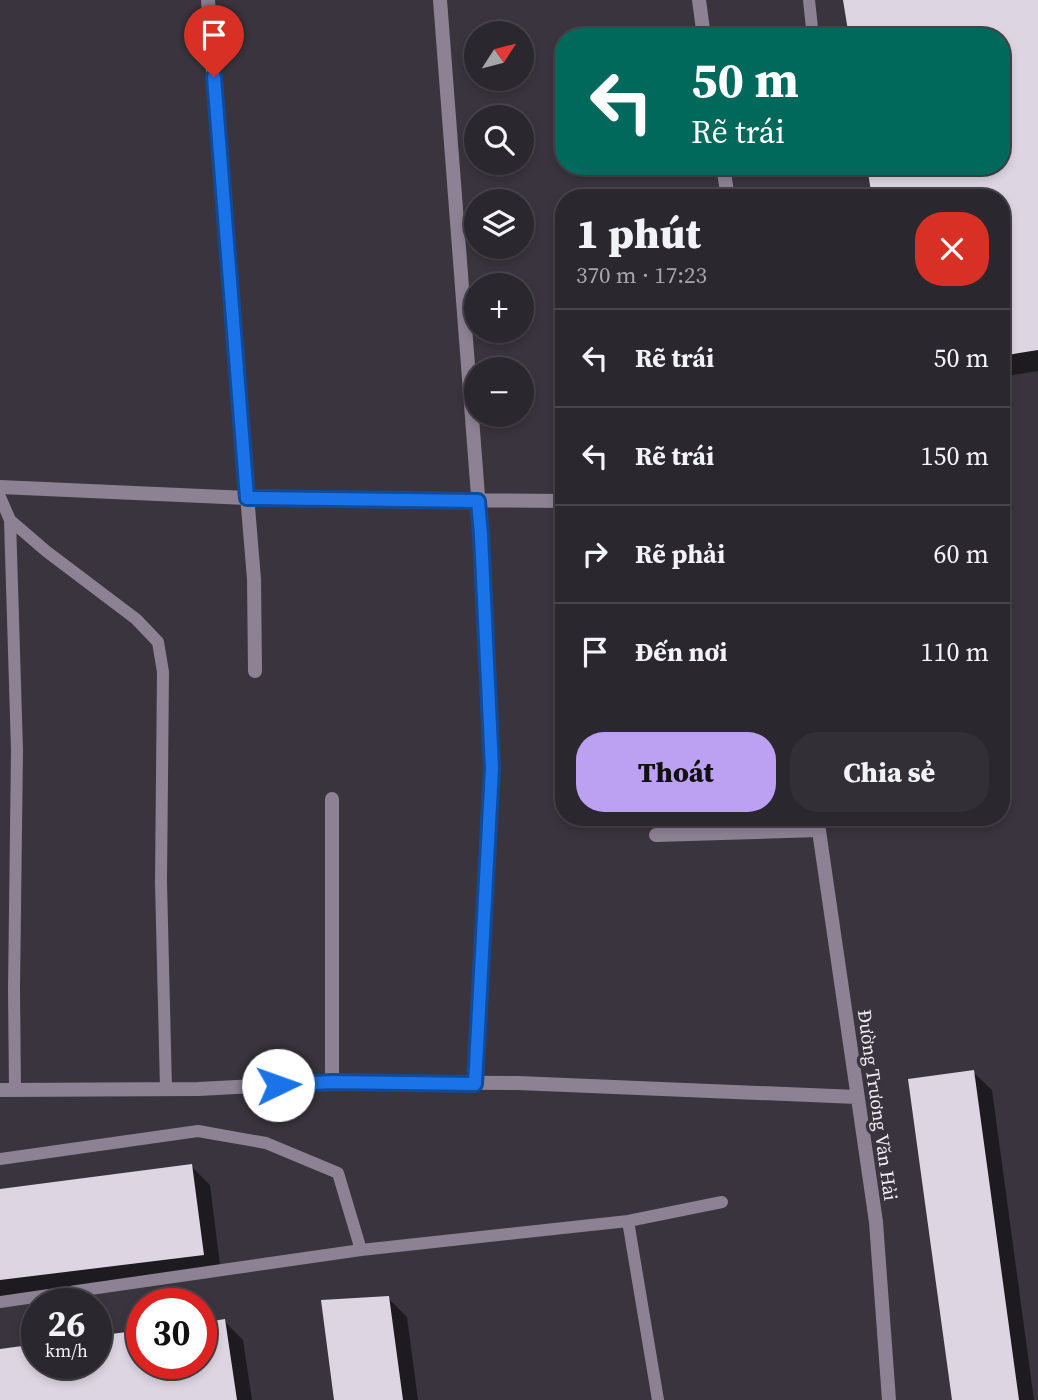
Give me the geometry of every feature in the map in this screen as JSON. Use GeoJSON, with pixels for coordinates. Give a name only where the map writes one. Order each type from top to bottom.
{"type":"FeatureCollection","features":[{"type":"Feature","properties":{"kind":"street"},"geometry":{"type":"LineString","coordinates":[[208,0],[254,579],[255,671]]}},
{"type":"Feature","properties":{"kind":"street"},"geometry":{"type":"LineString","coordinates":[[440,0],[478,501],[492,768],[475,1084]]}},
{"type":"Feature","properties":{"kind":"street"},"geometry":{"type":"LineString","coordinates":[[699,0],[703,28]]}},
{"type":"Feature","properties":{"kind":"street"},"geometry":{"type":"LineString","coordinates":[[0,487],[247,498],[555,501]]}},
{"type":"Feature","properties":{"kind":"street"},"geometry":{"type":"LineString","coordinates":[[332,799],[332,1082]]}},
{"type":"Feature","properties":{"kind":"street"},"geometry":{"type":"LineString","coordinates":[[656,835],[789,826]]}},
{"type":"Feature","properties":{"kind":"street","name":"Đường Trương Văn Hải"},"geometry":{"type":"LineString","coordinates":[[818,826],[876,1222],[889,1400]]}},
{"type":"Feature","properties":{"kind":"street"},"geometry":{"type":"LineString","coordinates":[[0,1090],[166,1089],[332,1082],[518,1083],[857,1097]]}},
{"type":"Feature","properties":{"kind":"lane"},"geometry":{"type":"LineString","coordinates":[[809,0],[812,28]]}},
{"type":"Feature","properties":{"kind":"lane"},"geometry":{"type":"LineString","coordinates":[[0,497],[10,520],[17,750],[15,1089]]}},
{"type":"Feature","properties":{"kind":"lane"},"geometry":{"type":"LineString","coordinates":[[10,520],[46,551],[136,619],[158,642],[163,671],[160,882],[166,1089]]}},
{"type":"Feature","properties":{"kind":"lane"},"geometry":{"type":"LineString","coordinates":[[0,1159],[198,1131],[266,1143],[338,1172],[361,1250]]}},
{"type":"Feature","properties":{"kind":"lane"},"geometry":{"type":"LineString","coordinates":[[0,1302],[361,1250],[628,1221],[722,1202]]}},
{"type":"Feature","properties":{"kind":"lane"},"geometry":{"type":"LineString","coordinates":[[628,1221],[659,1400]]}},
{"type":"Feature","properties":{"kind":"building"},"geometry":{"type":"Polygon","coordinates":[[[843,0],[1038,0],[1038,350],[1010,355],[1010,189],[871,189],[868,175],[1010,175],[1010,28],[848,28],[843,0]]]}},
{"type":"Feature","properties":{"kind":"building"},"geometry":{"type":"Polygon","coordinates":[[[974,1070],[1019,1400],[952,1400],[908,1079],[974,1070]]]}},
{"type":"Feature","properties":{"kind":"building"},"geometry":{"type":"Polygon","coordinates":[[[192,1164],[204,1255],[0,1280],[0,1189],[192,1164]]]}},
{"type":"Feature","properties":{"kind":"building"},"geometry":{"type":"Polygon","coordinates":[[[389,1296],[403,1400],[334,1400],[321,1300],[389,1296]]]}},
{"type":"Feature","properties":{"kind":"building"},"geometry":{"type":"Polygon","coordinates":[[[225,1319],[237,1400],[0,1400],[0,1349],[21,1346],[21,1379],[112,1379],[112,1334],[126,1332],[126,1379],[217,1379],[217,1320],[225,1319]]]}},
{"type":"Feature","properties":{"kind":"route"},"geometry":{"type":"LineString","coordinates":[[214,77],[247,498],[478,501],[481,535],[492,768],[475,1084],[332,1082],[278,1085]]}}]}
